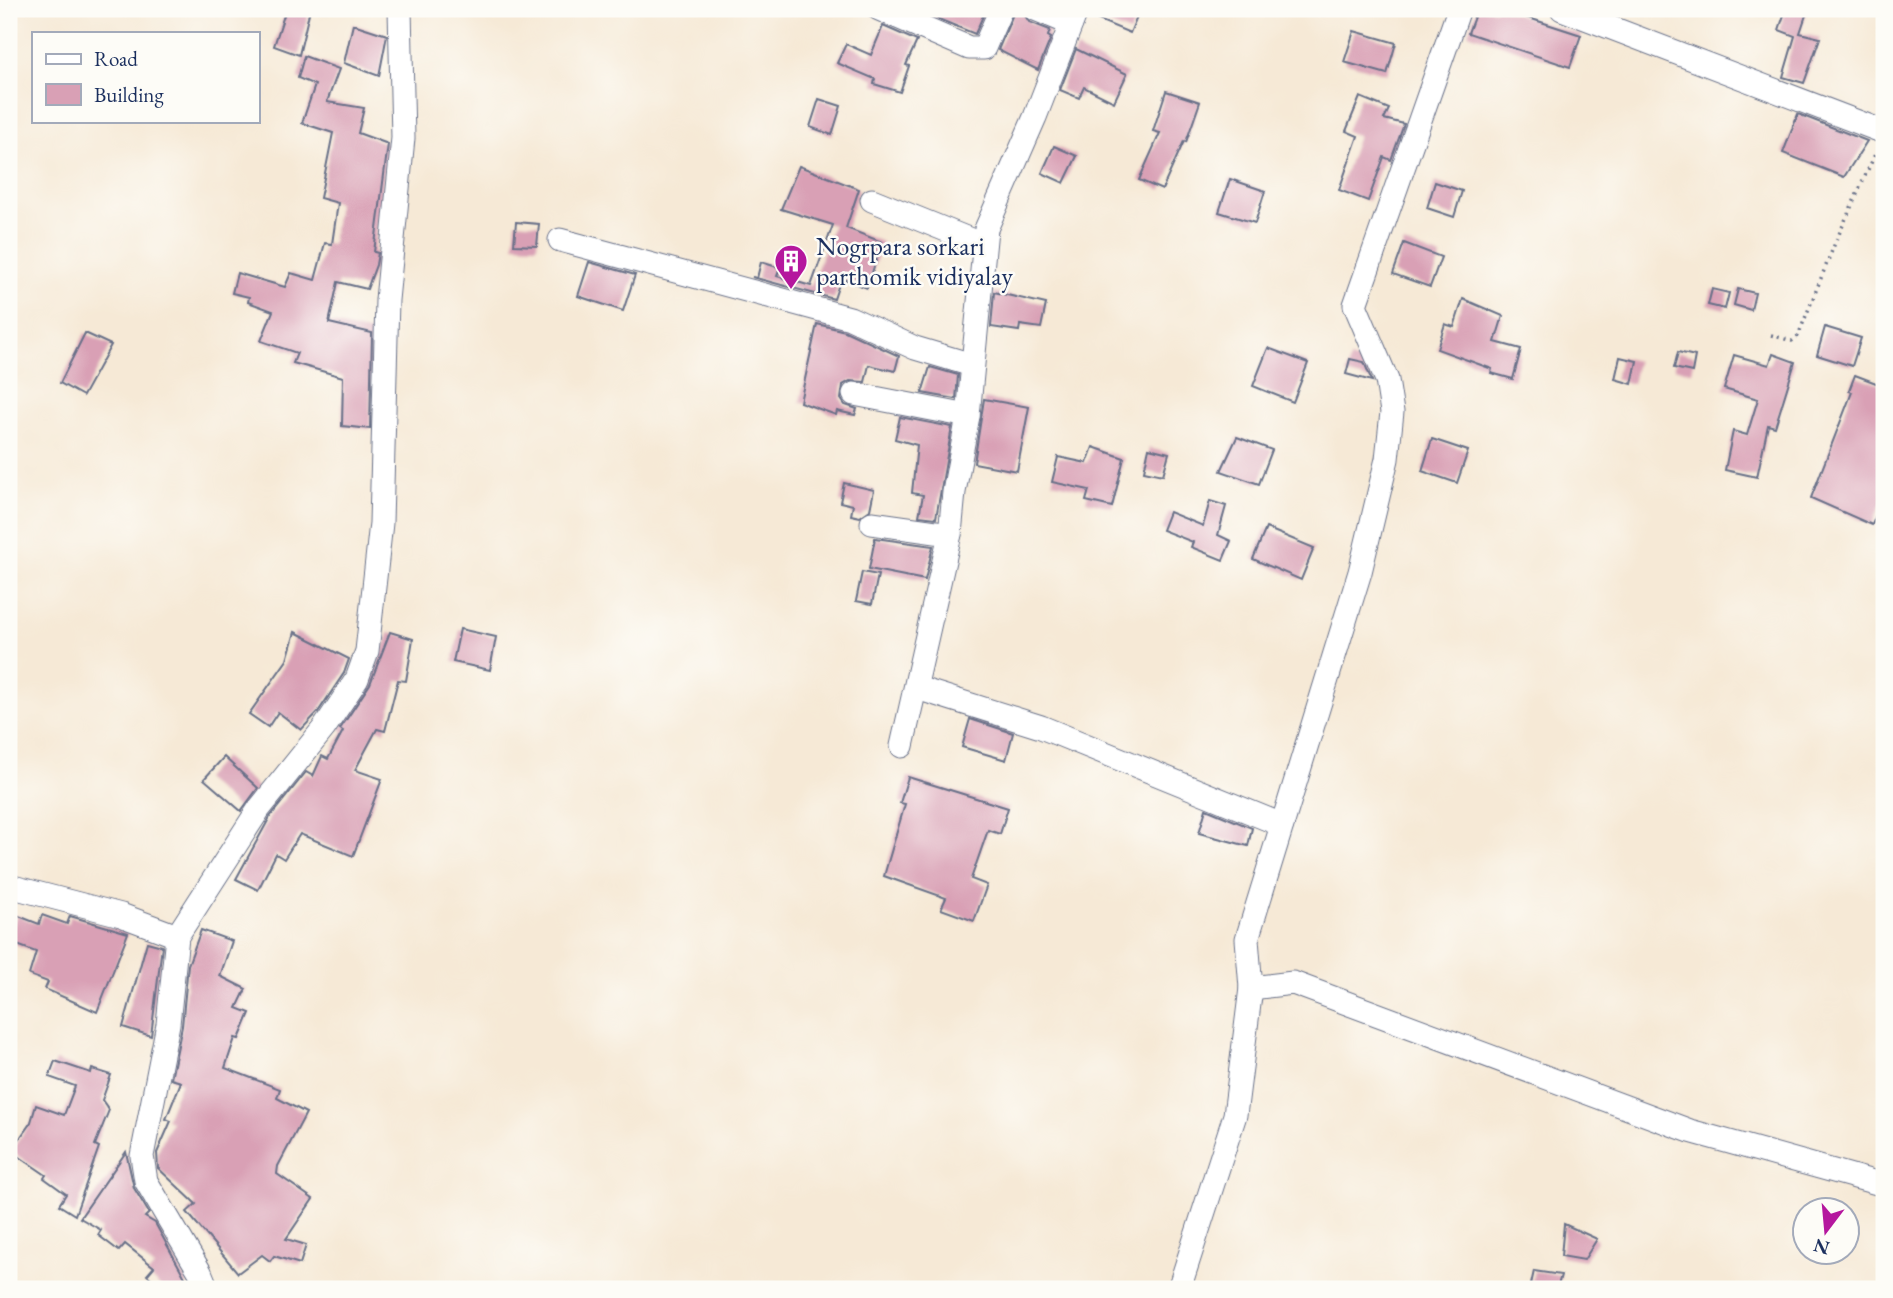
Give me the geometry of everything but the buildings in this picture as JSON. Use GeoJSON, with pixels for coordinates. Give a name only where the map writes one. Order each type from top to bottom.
{"type":"FeatureCollection","features":[{"type":"Feature","properties":{"kind":"street"},"geometry":{"type":"LineString","coordinates":[[207,1289],[200,1272],[146,1181],[142,1156],[168,1024],[177,936],[259,809],[324,728],[357,679],[367,651],[380,534],[387,300],[402,138],[400,9]]}},
{"type":"Feature","properties":{"kind":"street"},"geometry":{"type":"LineString","coordinates":[[879,9],[969,48],[984,48],[1001,9]]}},
{"type":"Feature","properties":{"kind":"street"},"geometry":{"type":"LineString","coordinates":[[902,746],[950,534],[954,492],[968,416],[986,229],[1035,117],[1074,17],[1035,9]]}},
{"type":"Feature","properties":{"kind":"street"},"geometry":{"type":"LineString","coordinates":[[1179,1289],[1235,1115],[1251,988],[1247,939],[1360,572],[1387,459],[1392,412],[1387,380],[1355,305],[1459,9]]}},
{"type":"Feature","properties":{"kind":"street"},"geometry":{"type":"LineString","coordinates":[[1562,9],[1882,139]]}},
{"type":"Feature","properties":{"kind":"street"},"geometry":{"type":"LineString","coordinates":[[872,200],[983,245]]}},
{"type":"Feature","properties":{"kind":"street"},"geometry":{"type":"LineString","coordinates":[[560,240],[849,318],[915,348],[972,365]]}},
{"type":"Feature","properties":{"kind":"street"},"geometry":{"type":"LineString","coordinates":[[854,394],[968,416]]}},
{"type":"Feature","properties":{"kind":"street"},"geometry":{"type":"LineString","coordinates":[[872,523],[950,534]]}},
{"type":"Feature","properties":{"kind":"street"},"geometry":{"type":"LineString","coordinates":[[917,688],[1041,727],[1282,825]]}},
{"type":"Feature","properties":{"kind":"street"},"geometry":{"type":"LineString","coordinates":[[9,886],[121,915],[177,936]]}},
{"type":"Feature","properties":{"kind":"street"},"geometry":{"type":"LineString","coordinates":[[1251,988],[1293,983],[1690,1130],[1884,1185]]}},
{"type":"Feature","properties":{"kind":"path"},"geometry":{"type":"LineString","coordinates":[[1771,335],[1782,341],[1792,341],[1798,336],[1835,243],[1882,139]]}},
{"type":"Feature","properties":{"kind":"place","name":"Nogrpara sorkari parthomik vidiyalay"},"geometry":{"type":"Point","coordinates":[791,291]}}]}
